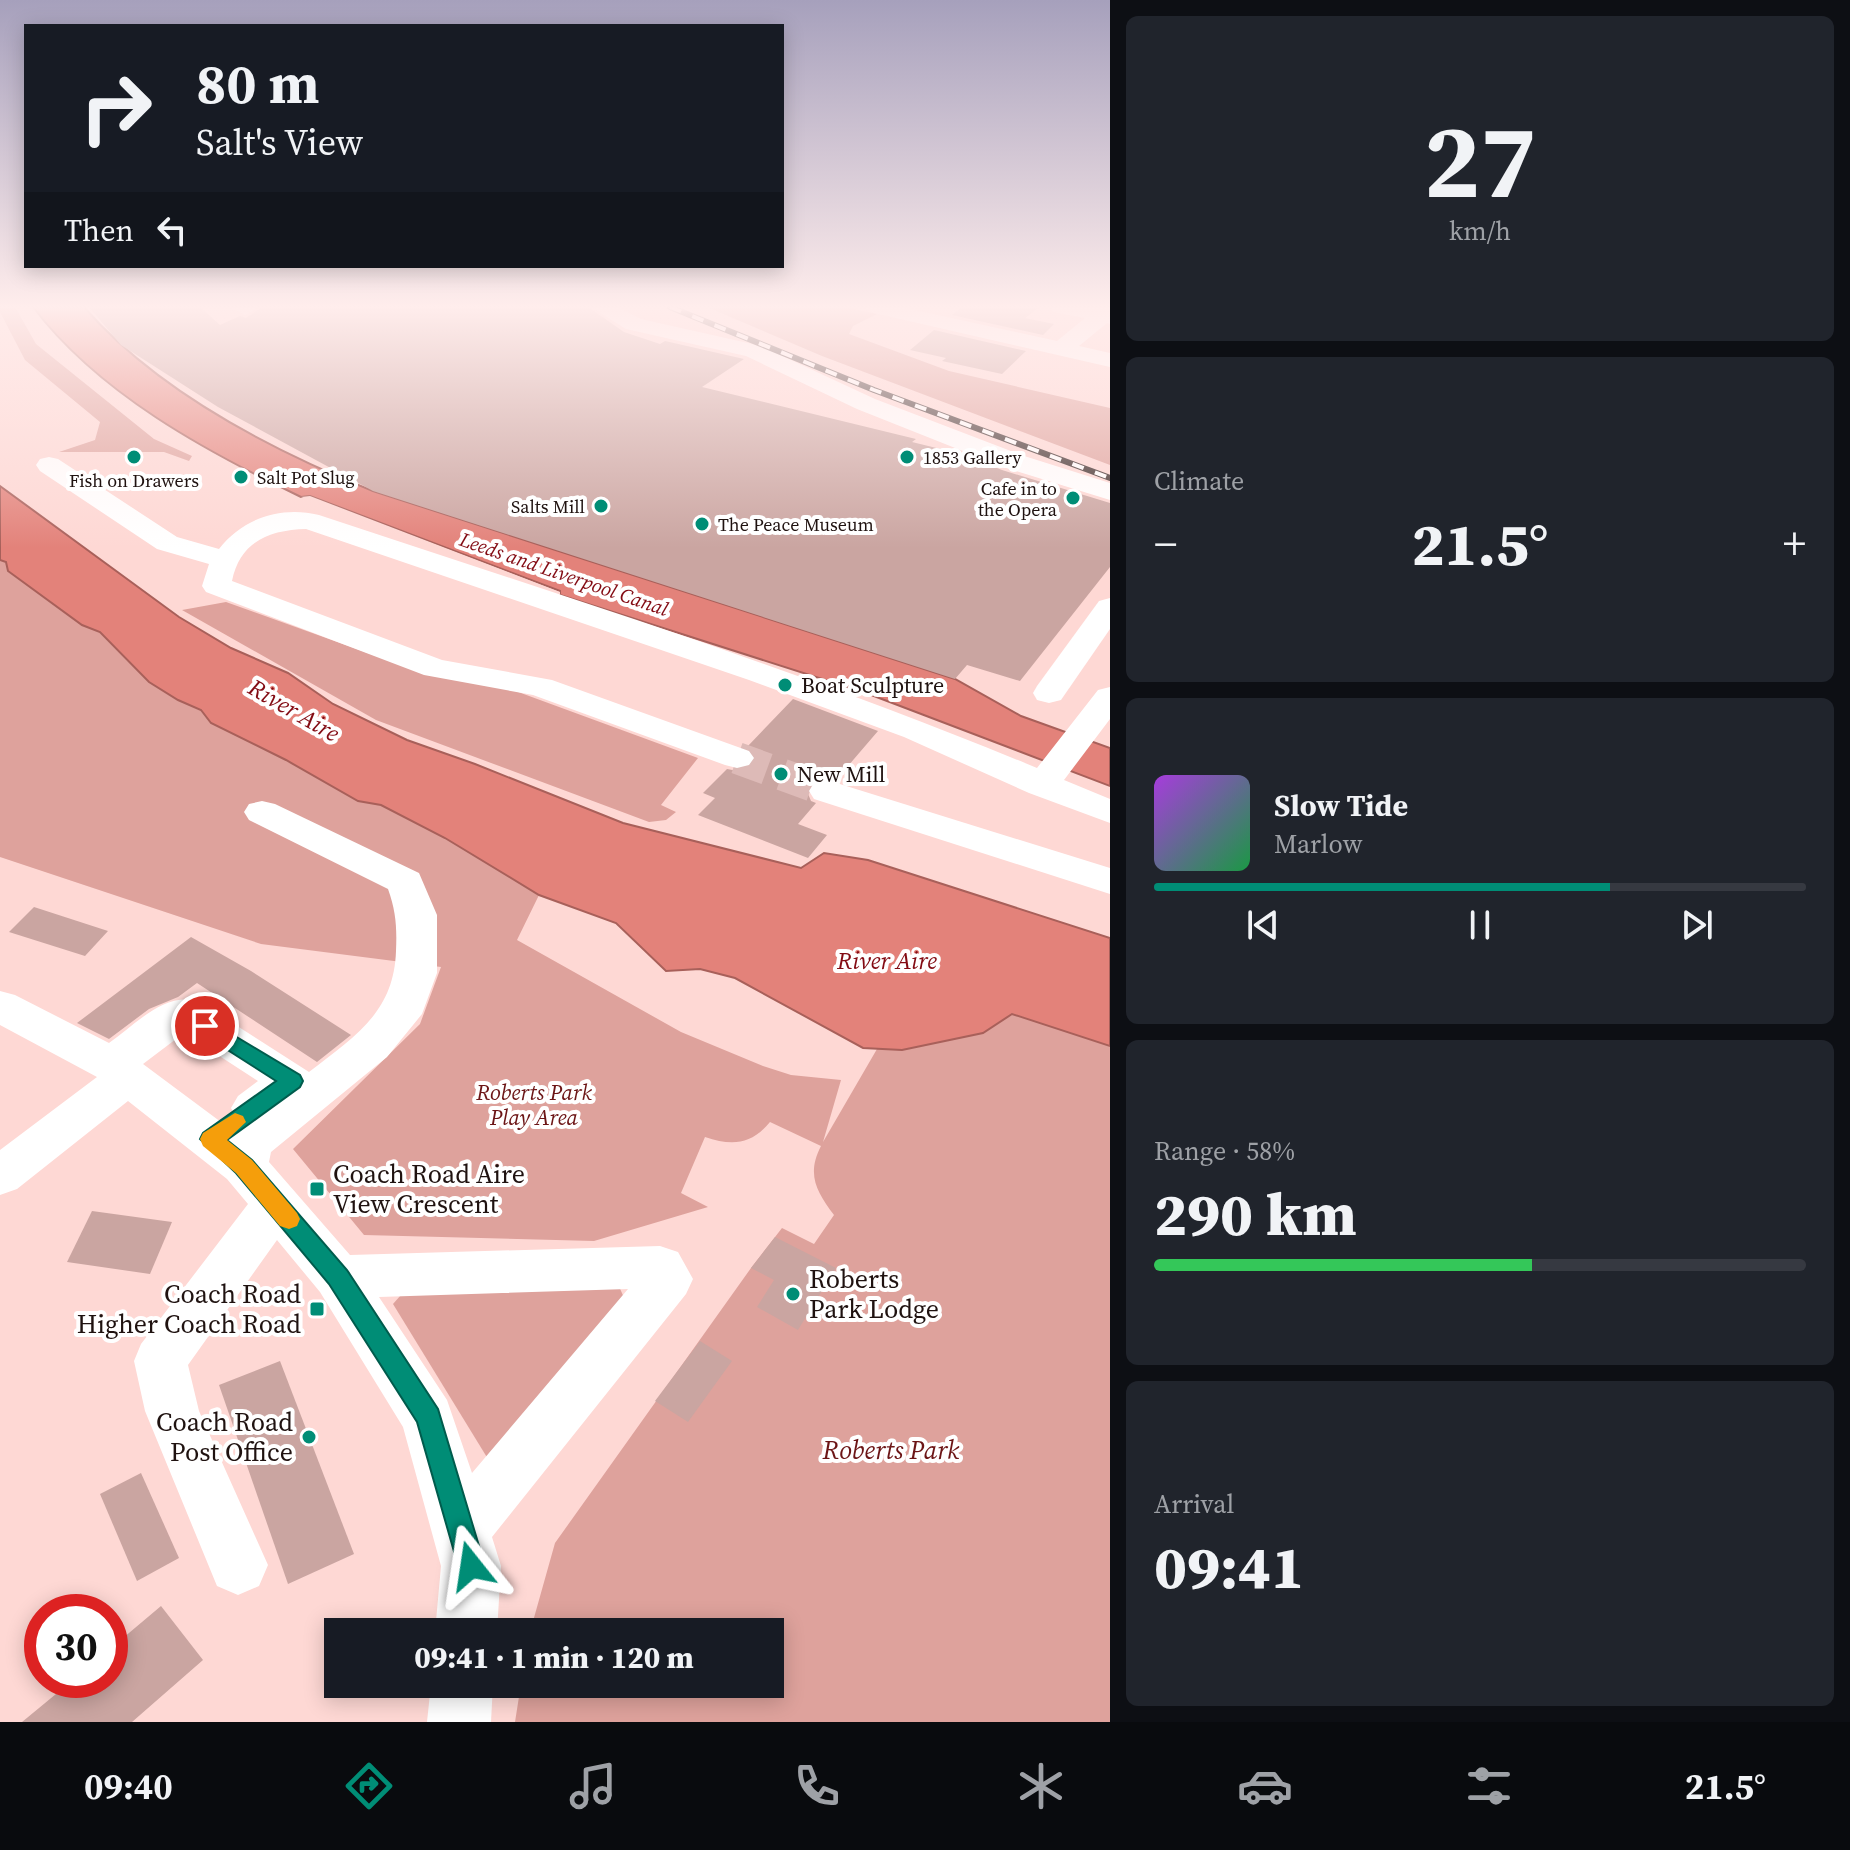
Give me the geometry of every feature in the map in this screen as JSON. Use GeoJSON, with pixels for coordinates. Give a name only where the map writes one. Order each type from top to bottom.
{"type":"FeatureCollection","features":[{"type":"Feature","properties":{"kind":"street"},"geometry":{"type":"LineString","coordinates":[[831,387],[1012,461],[1110,492]]}},
{"type":"Feature","properties":{"kind":"street"},"geometry":{"type":"LineString","coordinates":[[49,465],[167,543],[226,560]]}},
{"type":"Feature","properties":{"kind":"street"},"geometry":{"type":"LineString","coordinates":[[737,758],[540,687],[435,668],[217,586],[218,572],[242,537],[260,526],[283,521],[309,521],[760,673],[916,730],[1110,812]]}},
{"type":"Feature","properties":{"kind":"street"},"geometry":{"type":"LineString","coordinates":[[1049,693],[1106,618]]}},
{"type":"Feature","properties":{"kind":"street"},"geometry":{"type":"LineString","coordinates":[[1045,782],[1103,708]]}},
{"type":"Feature","properties":{"kind":"street"},"geometry":{"type":"LineString","coordinates":[[827,791],[1110,881]]}},
{"type":"Feature","properties":{"kind":"street"},"geometry":{"type":"LineString","coordinates":[[243,1170],[250,1143],[372,1046],[401,1014],[416,973],[417,915],[405,882],[262,812]]}},
{"type":"Feature","properties":{"kind":"street"},"geometry":{"type":"LineString","coordinates":[[0,1006],[120,1070],[243,1170],[338,1277],[428,1418],[471,1566],[467,1618]]}},
{"type":"Feature","properties":{"kind":"street"},"geometry":{"type":"LineString","coordinates":[[0,1176],[183,1012],[292,1081],[243,1170],[160,1361],[172,1411],[238,1565]]}},
{"type":"Feature","properties":{"kind":"street"},"geometry":{"type":"LineString","coordinates":[[338,1277],[660,1267],[668,1279],[462,1529]]}},
{"type":"Feature","properties":{"kind":"street"},"geometry":{"type":"LineString","coordinates":[[459,1722],[461,1698]]}},
{"type":"Feature","properties":{"kind":"green space"},"geometry":{"type":"Polygon","coordinates":[[[58,387],[90,387],[154,439],[192,456],[189,461],[164,452],[59,452],[95,440],[100,422],[58,387]]]}},
{"type":"Feature","properties":{"kind":"green space"},"geometry":{"type":"Polygon","coordinates":[[[905,387],[1020,387],[1110,408],[1110,465],[905,387]]]}},
{"type":"Feature","properties":{"kind":"green space"},"geometry":{"type":"Polygon","coordinates":[[[0,560],[6,562],[8,571],[82,625],[100,632],[149,682],[201,710],[211,723],[286,760],[358,801],[381,805],[445,838],[539,895],[517,940],[681,1032],[791,1075],[841,1080],[823,1142],[877,1049],[902,1050],[983,1033],[1012,1014],[1110,1046],[1110,1722],[515,1722],[519,1698],[784,1698],[784,1618],[534,1618],[555,1543],[751,1268],[782,1228],[814,1244],[834,1215],[823,1199],[814,1175],[821,1146],[770,1122],[756,1135],[740,1142],[705,1137],[681,1193],[708,1207],[594,1241],[364,1235],[293,1149],[420,1024],[441,967],[261,944],[0,857],[0,560]]]}},
{"type":"Feature","properties":{"kind":"green space"},"geometry":{"type":"Polygon","coordinates":[[[226,602],[426,674],[477,677],[698,758],[661,805],[676,812],[666,820],[649,822],[376,720],[182,610],[226,602]]]}},
{"type":"Feature","properties":{"kind":"green space"},"geometry":{"type":"Polygon","coordinates":[[[615,1277],[625,1300],[488,1459],[393,1304],[408,1287],[615,1277]]]}},
{"type":"Feature","properties":{"kind":"water","name":"Leeds and Liverpool Canal"},"geometry":{"type":"Polygon","coordinates":[[[114,387],[176,387],[256,437],[373,491],[955,679],[1021,716],[1110,748],[1110,786],[866,693],[560,595],[560,591],[310,496],[301,497],[191,439],[114,387]]]}},
{"type":"Feature","properties":{"kind":"water","name":"River Aire"},"geometry":{"type":"Polygon","coordinates":[[[0,486],[179,617],[231,648],[288,673],[333,704],[407,740],[623,823],[801,868],[824,853],[868,860],[1110,938],[1110,1046],[1012,1014],[983,1033],[902,1050],[863,1048],[735,978],[700,969],[666,971],[616,923],[539,895],[445,838],[381,805],[358,801],[286,760],[211,723],[201,710],[149,682],[100,632],[82,625],[8,571],[6,562],[0,560],[0,486]]]}},
{"type":"Feature","properties":{"kind":"pier"},"geometry":{"type":"Polygon","coordinates":[[[310,496],[560,592],[560,595],[301,497],[310,496]]]}},
{"type":"Feature","properties":{"kind":"building","name":"Salts Mill"},"geometry":{"type":"Polygon","coordinates":[[[187,387],[703,387],[916,439],[912,442],[965,455],[1002,470],[1110,503],[1110,567],[1020,681],[967,665],[955,679],[373,491],[187,387]]]}},
{"type":"Feature","properties":{"kind":"building","name":"New Mill"},"geometry":{"type":"Polygon","coordinates":[[[793,699],[878,731],[836,780],[826,777],[813,780],[806,789],[811,801],[816,803],[798,824],[827,835],[808,858],[698,815],[715,798],[703,793],[727,769],[738,771],[751,767],[757,758],[747,747],[793,699]]]}},
{"type":"Feature","properties":{"kind":"building"},"geometry":{"type":"Polygon","coordinates":[[[34,907],[108,931],[85,956],[9,932],[34,907]]]}},
{"type":"Feature","properties":{"kind":"building"},"geometry":{"type":"Polygon","coordinates":[[[191,937],[351,1035],[317,1062],[197,983],[178,997],[149,1009],[109,1039],[77,1023],[191,937]]]}},
{"type":"Feature","properties":{"kind":"building"},"geometry":{"type":"Polygon","coordinates":[[[92,1211],[172,1222],[150,1274],[67,1262],[92,1211]]]}},
{"type":"Feature","properties":{"kind":"building","name":"Roberts Park Lodge"},"geometry":{"type":"Polygon","coordinates":[[[775,1237],[836,1268],[798,1330],[757,1307],[774,1280],[751,1268],[775,1237]]]}},
{"type":"Feature","properties":{"kind":"building"},"geometry":{"type":"Polygon","coordinates":[[[700,1341],[732,1361],[688,1422],[655,1401],[700,1341]]]}},
{"type":"Feature","properties":{"kind":"building"},"geometry":{"type":"Polygon","coordinates":[[[280,1361],[354,1554],[288,1584],[219,1385],[280,1361]]]}},
{"type":"Feature","properties":{"kind":"building"},"geometry":{"type":"Polygon","coordinates":[[[141,1473],[179,1558],[137,1581],[100,1494],[141,1473]]]}},
{"type":"Feature","properties":{"kind":"building"},"geometry":{"type":"Polygon","coordinates":[[[161,1606],[203,1660],[132,1722],[22,1722],[51,1698],[128,1698],[128,1634],[161,1606]]]}},
{"type":"Feature","properties":{"kind":"tunnel"},"geometry":{"type":"LineString","coordinates":[[737,758],[827,791]]}},
{"type":"Feature","properties":{"kind":"railway"},"geometry":{"type":"LineString","coordinates":[[868,387],[1110,478]]}},
{"type":"Feature","properties":{"kind":"slow traffic"},"geometry":{"type":"LineString","coordinates":[[235,1122],[211,1139],[244,1166],[289,1219]]}},
{"type":"Feature","properties":{"kind":"place","name":"Fish on Drawers"},"geometry":{"type":"Point","coordinates":[134,457]}},
{"type":"Feature","properties":{"kind":"place","name":"1853 Gallery"},"geometry":{"type":"Point","coordinates":[907,457]}},
{"type":"Feature","properties":{"kind":"place","name":"Salt Pot Slug"},"geometry":{"type":"Point","coordinates":[241,477]}},
{"type":"Feature","properties":{"kind":"place","name":"Cafe in to the Opera"},"geometry":{"type":"Point","coordinates":[1073,498]}},
{"type":"Feature","properties":{"kind":"place","name":"Salts Mill"},"geometry":{"type":"Point","coordinates":[601,506]}},
{"type":"Feature","properties":{"kind":"place","name":"The Peace Museum"},"geometry":{"type":"Point","coordinates":[702,524]}},
{"type":"Feature","properties":{"kind":"place","name":"Boat Sculpture"},"geometry":{"type":"Point","coordinates":[785,685]}},
{"type":"Feature","properties":{"kind":"place","name":"New Mill"},"geometry":{"type":"Point","coordinates":[781,774]}},
{"type":"Feature","properties":{"kind":"place","name":"Coach Road Aire View Crescent"},"geometry":{"type":"Point","coordinates":[317,1189]}},
{"type":"Feature","properties":{"kind":"place","name":"Roberts Park Lodge"},"geometry":{"type":"Point","coordinates":[793,1294]}},
{"type":"Feature","properties":{"kind":"place","name":"Coach Road Higher Coach Road"},"geometry":{"type":"Point","coordinates":[317,1309]}},
{"type":"Feature","properties":{"kind":"place","name":"Coach Road Post Office"},"geometry":{"type":"Point","coordinates":[309,1437]}},
{"type":"Feature","properties":{"kind":"route"},"geometry":{"type":"LineString","coordinates":[[205,1026],[292,1081],[211,1139],[244,1166],[338,1277],[428,1418],[471,1566]]}},
{"type":"Feature","properties":{"kind":"park label","name":"Roberts Park Play Area"},"geometry":{"type":"Point","coordinates":[534,1104]}},
{"type":"Feature","properties":{"kind":"park label","name":"Roberts Park"},"geometry":{"type":"Point","coordinates":[891,1450]}}]}
